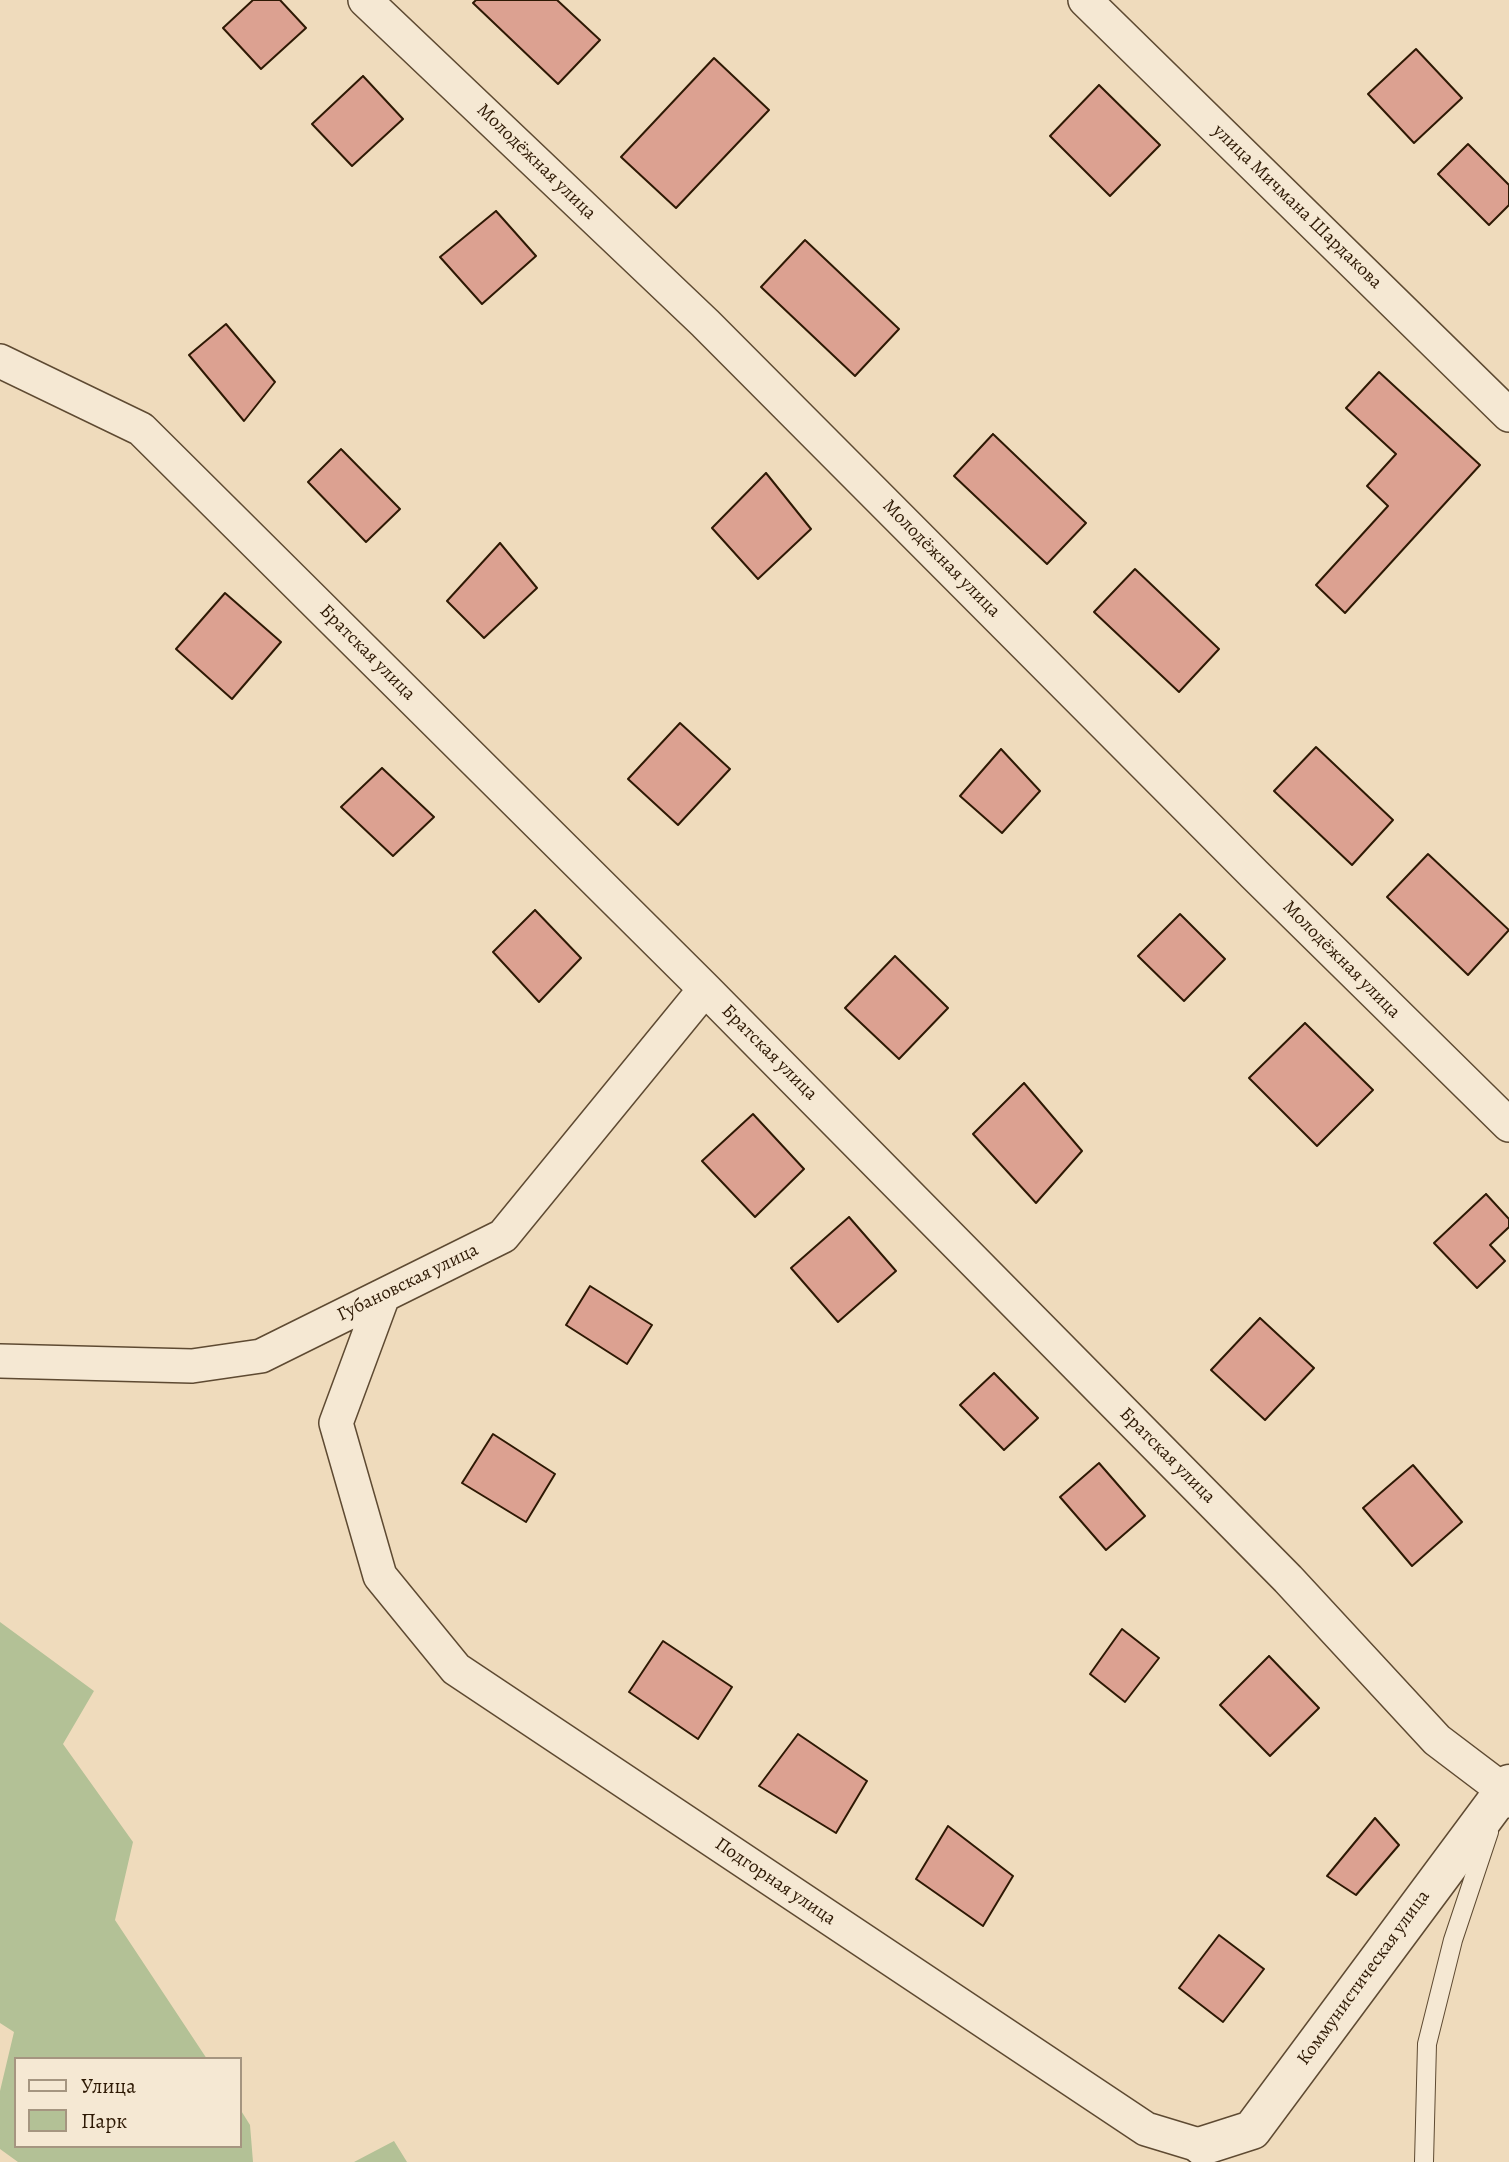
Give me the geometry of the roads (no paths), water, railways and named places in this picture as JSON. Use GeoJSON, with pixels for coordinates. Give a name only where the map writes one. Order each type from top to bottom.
{"type":"FeatureCollection","features":[{"type":"Feature","properties":{"kind":"street","name":"Молодёжная улица"},"geometry":{"type":"LineString","coordinates":[[365,0],[705,323],[1255,875],[1509,1125]]}},
{"type":"Feature","properties":{"kind":"street","name":"улица Мичмана Шардакова"},"geometry":{"type":"LineString","coordinates":[[1085,0],[1509,415]]}},
{"type":"Feature","properties":{"kind":"street","name":"Братская улица"},"geometry":{"type":"LineString","coordinates":[[0,361],[141,429],[705,989],[1289,1579],[1437,1740],[1507,1792]]}},
{"type":"Feature","properties":{"kind":"street","name":"Губановская улица"},"geometry":{"type":"LineString","coordinates":[[0,1361],[192,1366],[261,1356],[503,1236],[705,989]]}},
{"type":"Feature","properties":{"kind":"street","name":"Подгорная улица"},"geometry":{"type":"LineString","coordinates":[[383,1296],[336,1423],[380,1576],[456,1669],[1146,2129],[1210,2151]]}},
{"type":"Feature","properties":{"kind":"street","name":"Коммунистическая улица"},"geometry":{"type":"LineString","coordinates":[[1210,2151],[1252,2130],[1507,1792]]}},
{"type":"Feature","properties":{"kind":"lane"},"geometry":{"type":"LineString","coordinates":[[1424,2162],[1427,2044],[1453,1940],[1507,1792]]}}]}
